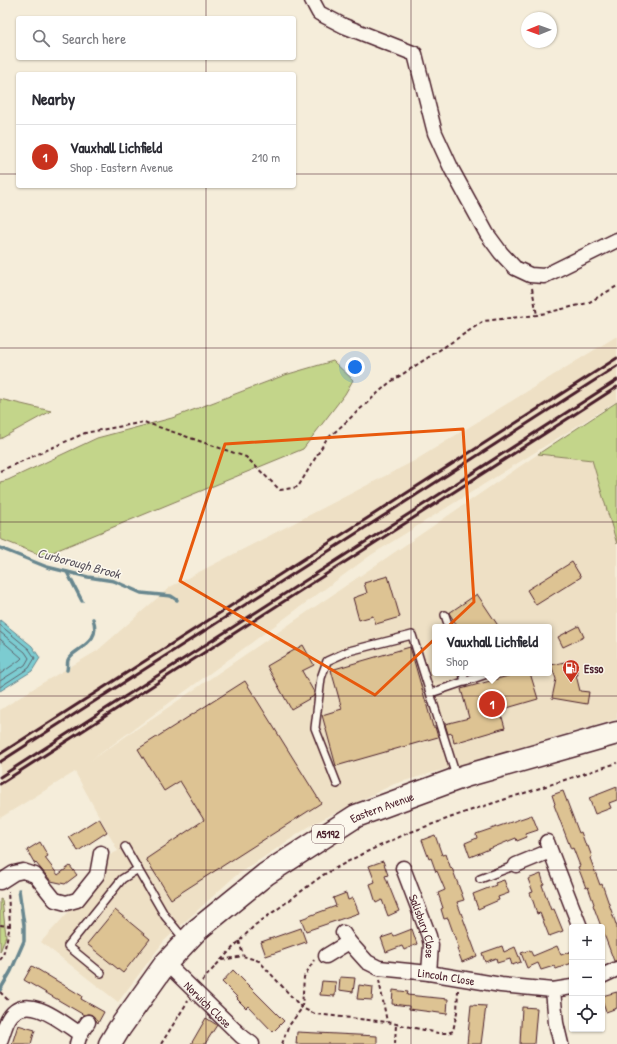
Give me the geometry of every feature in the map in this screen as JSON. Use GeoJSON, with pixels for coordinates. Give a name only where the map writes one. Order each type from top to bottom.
{"type":"FeatureCollection","features":[{"type":"Feature","properties":{"kind":"highway","name":"Eastern Avenue"},"geometry":{"type":"LineString","coordinates":[[110,1044],[166,963],[197,930],[266,874],[356,816],[457,779],[615,737]]}},
{"type":"Feature","properties":{"kind":"street"},"geometry":{"type":"LineString","coordinates":[[312,0],[319,12],[344,26],[416,54],[435,133],[452,170],[487,234],[501,253],[515,268],[530,275],[544,276],[617,240]]}},
{"type":"Feature","properties":{"kind":"street"},"geometry":{"type":"LineString","coordinates":[[516,865],[548,847],[579,924]]}},
{"type":"Feature","properties":{"kind":"street"},"geometry":{"type":"LineString","coordinates":[[3,880],[14,873],[23,871],[35,875],[55,900],[66,903],[77,900],[98,875],[101,853]]}},
{"type":"Feature","properties":{"kind":"street","name":"Salisbury Close"},"geometry":{"type":"LineString","coordinates":[[410,875],[431,946],[429,973]]}},
{"type":"Feature","properties":{"kind":"street","name":"Lincoln Close"},"geometry":{"type":"LineString","coordinates":[[326,956],[346,938],[367,962],[379,968],[429,973],[459,979],[553,990],[569,987]]}},
{"type":"Feature","properties":{"kind":"street","name":"Norwich Close"},"geometry":{"type":"LineString","coordinates":[[166,963],[195,990],[243,1041]]}},
{"type":"Feature","properties":{"kind":"street"},"geometry":{"type":"LineString","coordinates":[[605,975],[617,970]]}},
{"type":"Feature","properties":{"kind":"street"},"geometry":{"type":"LineString","coordinates":[[553,990],[553,1004],[561,1044]]}},
{"type":"Feature","properties":{"kind":"street"},"geometry":{"type":"LineString","coordinates":[[0,1041],[8,1019],[16,1010],[26,1007],[45,1011],[78,1039],[88,1022]]}},
{"type":"Feature","properties":{"kind":"lane"},"geometry":{"type":"LineString","coordinates":[[445,614],[448,624]]}},
{"type":"Feature","properties":{"kind":"lane"},"geometry":{"type":"LineString","coordinates":[[336,784],[315,728],[321,678],[327,661],[348,651],[412,635],[457,779]]}},
{"type":"Feature","properties":{"kind":"lane"},"geometry":{"type":"LineString","coordinates":[[464,676],[465,682]]}},
{"type":"Feature","properties":{"kind":"lane"},"geometry":{"type":"LineString","coordinates":[[431,693],[482,676]]}},
{"type":"Feature","properties":{"kind":"lane"},"geometry":{"type":"LineString","coordinates":[[125,847],[165,916],[186,942]]}},
{"type":"Feature","properties":{"kind":"lane"},"geometry":{"type":"LineString","coordinates":[[480,879],[516,865]]}},
{"type":"Feature","properties":{"kind":"lane"},"geometry":{"type":"LineString","coordinates":[[101,973],[68,946],[122,879],[138,869]]}},
{"type":"Feature","properties":{"kind":"path"},"geometry":{"type":"LineString","coordinates":[[530,275],[537,315]]}},
{"type":"Feature","properties":{"kind":"path"},"geometry":{"type":"LineString","coordinates":[[0,471],[85,433],[144,422],[246,458],[280,490],[298,487],[326,440],[389,383],[484,322],[537,315],[588,303],[617,286]]}},
{"type":"Feature","properties":{"kind":"path"},"geometry":{"type":"LineString","coordinates":[[161,1044],[195,990],[239,941],[255,925],[323,875],[408,832],[617,763]]}},
{"type":"Feature","properties":{"kind":"path"},"geometry":{"type":"LineString","coordinates":[[0,960],[3,956],[10,926],[3,880]]}},
{"type":"Feature","properties":{"kind":"path"},"geometry":{"type":"LineString","coordinates":[[0,925],[10,926]]}},
{"type":"Feature","properties":{"kind":"path"},"geometry":{"type":"LineString","coordinates":[[239,941],[243,956]]}},
{"type":"Feature","properties":{"kind":"path"},"geometry":{"type":"LineString","coordinates":[[221,960],[243,956],[259,962],[302,1008],[315,1014],[388,1022],[438,1033],[448,1033],[453,1031],[457,1012],[459,979]]}},
{"type":"Feature","properties":{"kind":"path"},"geometry":{"type":"LineString","coordinates":[[282,1044],[288,1027],[302,1008],[304,977],[315,959],[326,956]]}},
{"type":"Feature","properties":{"kind":"path"},"geometry":{"type":"LineString","coordinates":[[379,968],[377,974],[388,1022]]}},
{"type":"Feature","properties":{"kind":"path"},"geometry":{"type":"LineString","coordinates":[[395,1044],[396,1024]]}},
{"type":"Feature","properties":{"kind":"highlighted area"},"geometry":{"type":"Polygon","coordinates":[[[463,429],[474,602],[375,695],[180,581],[225,444],[463,429]]]}},
{"type":"Feature","properties":{"kind":"shaded area"},"geometry":{"type":"Polygon","coordinates":[[[617,336],[617,401],[371,555],[90,761],[538,454],[592,460],[617,544],[617,719],[394,784],[313,824],[234,877],[164,941],[118,1002],[41,942],[106,871],[108,856],[118,851],[75,772],[0,818],[0,710],[97,651],[170,587],[414,461],[617,336]]]}},
{"type":"Feature","properties":{"kind":"green space"},"geometry":{"type":"Polygon","coordinates":[[[333,361],[353,380],[345,394],[303,449],[43,556],[0,539],[0,482],[8,480],[97,438],[172,418],[285,375],[333,361]]]}},
{"type":"Feature","properties":{"kind":"green space"},"geometry":{"type":"Polygon","coordinates":[[[0,399],[51,411],[0,439],[0,399]]]}},
{"type":"Feature","properties":{"kind":"green space"},"geometry":{"type":"Polygon","coordinates":[[[617,402],[617,544],[592,460],[538,454],[617,402]]]}},
{"type":"Feature","properties":{"kind":"green space"},"geometry":{"type":"Polygon","coordinates":[[[0,899],[2,900],[6,936],[0,952],[0,899]]]}},
{"type":"Feature","properties":{"kind":"water"},"geometry":{"type":"Polygon","coordinates":[[[0,620],[32,646],[40,658],[32,671],[0,691],[0,620]]]}},
{"type":"Feature","properties":{"kind":"building"},"geometry":{"type":"Polygon","coordinates":[[[572,562],[581,577],[536,605],[527,590],[572,562]]]}},
{"type":"Feature","properties":{"kind":"building"},"geometry":{"type":"Polygon","coordinates":[[[388,576],[400,617],[376,624],[373,616],[359,620],[353,598],[367,593],[364,583],[388,576]]]}},
{"type":"Feature","properties":{"kind":"building"},"geometry":{"type":"Polygon","coordinates":[[[477,594],[497,624],[456,624],[449,613],[477,594]]]}},
{"type":"Feature","properties":{"kind":"building"},"geometry":{"type":"Polygon","coordinates":[[[579,626],[584,637],[563,647],[558,637],[579,626]]]}},
{"type":"Feature","properties":{"kind":"building"},"geometry":{"type":"Polygon","coordinates":[[[303,645],[314,665],[302,671],[314,692],[314,696],[291,709],[267,666],[303,645]]]}},
{"type":"Feature","properties":{"kind":"building"},"geometry":{"type":"Polygon","coordinates":[[[410,647],[433,727],[435,727],[438,737],[336,766],[322,715],[342,709],[331,670],[410,647]]]}},
{"type":"Feature","properties":{"kind":"building","name":"Esso"},"geometry":{"type":"Polygon","coordinates":[[[574,660],[580,691],[589,692],[587,704],[552,698],[556,679],[552,665],[574,660]]]}},
{"type":"Feature","properties":{"kind":"building"},"geometry":{"type":"Polygon","coordinates":[[[508,676],[531,676],[538,699],[500,710],[505,728],[454,743],[452,733],[448,734],[445,724],[469,718],[461,689],[508,676]]]}},
{"type":"Feature","properties":{"kind":"building"},"geometry":{"type":"Polygon","coordinates":[[[245,681],[321,803],[171,899],[146,859],[204,820],[180,781],[164,791],[138,749],[245,681]]]}},
{"type":"Feature","properties":{"kind":"building"},"geometry":{"type":"Polygon","coordinates":[[[617,787],[617,800],[609,803],[611,808],[595,814],[589,798],[617,787]]]}},
{"type":"Feature","properties":{"kind":"building"},"geometry":{"type":"Polygon","coordinates":[[[563,791],[579,833],[581,832],[586,846],[588,846],[592,857],[590,858],[600,885],[602,884],[617,927],[617,961],[614,961],[605,937],[605,924],[600,924],[588,887],[586,888],[578,867],[580,866],[573,848],[571,849],[554,805],[552,795],[563,791]]]}},
{"type":"Feature","properties":{"kind":"building"},"geometry":{"type":"Polygon","coordinates":[[[532,815],[538,830],[526,834],[527,837],[517,841],[516,838],[470,857],[465,843],[477,838],[476,834],[532,815]]]}},
{"type":"Feature","properties":{"kind":"building"},"geometry":{"type":"Polygon","coordinates":[[[99,818],[107,832],[78,851],[69,837],[99,818]]]}},
{"type":"Feature","properties":{"kind":"building"},"geometry":{"type":"Polygon","coordinates":[[[435,835],[442,855],[446,854],[464,900],[457,902],[477,956],[462,962],[448,918],[444,919],[441,909],[443,908],[438,893],[445,890],[431,858],[429,859],[422,840],[435,835]]]}},
{"type":"Feature","properties":{"kind":"building"},"geometry":{"type":"Polygon","coordinates":[[[40,842],[48,856],[45,858],[58,875],[70,866],[77,875],[65,884],[51,881],[36,863],[35,864],[27,850],[40,842]]]}},
{"type":"Feature","properties":{"kind":"building"},"geometry":{"type":"Polygon","coordinates":[[[383,861],[388,875],[385,876],[399,911],[388,916],[382,900],[376,903],[370,884],[375,882],[369,866],[383,861]]]}},
{"type":"Feature","properties":{"kind":"building"},"geometry":{"type":"Polygon","coordinates":[[[541,874],[544,884],[542,885],[551,910],[554,909],[563,931],[549,936],[540,913],[537,914],[530,893],[533,892],[528,879],[541,874]]]}},
{"type":"Feature","properties":{"kind":"building"},"geometry":{"type":"Polygon","coordinates":[[[504,880],[509,893],[498,897],[499,900],[478,909],[473,894],[496,885],[495,883],[504,880]]]}},
{"type":"Feature","properties":{"kind":"building"},"geometry":{"type":"Polygon","coordinates":[[[346,893],[348,900],[353,898],[359,913],[306,931],[301,919],[336,906],[333,898],[346,893]]]}},
{"type":"Feature","properties":{"kind":"building"},"geometry":{"type":"Polygon","coordinates":[[[115,910],[150,939],[123,973],[87,944],[115,910]]]}},
{"type":"Feature","properties":{"kind":"building"},"geometry":{"type":"Polygon","coordinates":[[[301,928],[306,942],[266,956],[261,942],[301,928]]]}},
{"type":"Feature","properties":{"kind":"building"},"geometry":{"type":"Polygon","coordinates":[[[412,929],[417,944],[404,950],[402,946],[386,952],[381,938],[393,934],[394,936],[412,929]]]}},
{"type":"Feature","properties":{"kind":"building"},"geometry":{"type":"Polygon","coordinates":[[[502,946],[504,952],[515,947],[521,962],[512,965],[510,959],[497,963],[496,958],[485,962],[482,953],[502,946]]]}},
{"type":"Feature","properties":{"kind":"building"},"geometry":{"type":"Polygon","coordinates":[[[557,946],[561,955],[569,952],[569,964],[556,969],[554,966],[541,970],[538,963],[527,968],[521,953],[530,950],[533,956],[557,946]]]}},
{"type":"Feature","properties":{"kind":"building"},"geometry":{"type":"Polygon","coordinates":[[[32,966],[82,996],[81,999],[104,1012],[98,1023],[92,1015],[84,1015],[24,980],[32,966]]]}},
{"type":"Feature","properties":{"kind":"building"},"geometry":{"type":"Polygon","coordinates":[[[233,970],[284,1021],[273,1032],[248,1006],[246,1008],[222,982],[233,970]]]}},
{"type":"Feature","properties":{"kind":"building"},"geometry":{"type":"Polygon","coordinates":[[[340,977],[355,978],[353,992],[339,990],[340,977]]]}},
{"type":"Feature","properties":{"kind":"building"},"geometry":{"type":"Polygon","coordinates":[[[322,981],[336,982],[335,996],[320,995],[322,981]]]}},
{"type":"Feature","properties":{"kind":"building"},"geometry":{"type":"Polygon","coordinates":[[[359,985],[373,987],[372,1000],[357,999],[359,985]]]}},
{"type":"Feature","properties":{"kind":"building"},"geometry":{"type":"Polygon","coordinates":[[[393,990],[408,992],[407,995],[448,999],[447,1014],[409,1009],[409,1006],[392,1004],[393,990]]]}},
{"type":"Feature","properties":{"kind":"building"},"geometry":{"type":"Polygon","coordinates":[[[617,992],[617,1008],[606,1012],[605,995],[617,992]]]}},
{"type":"Feature","properties":{"kind":"building"},"geometry":{"type":"Polygon","coordinates":[[[471,1005],[486,1006],[481,1044],[467,1044],[471,1005]]]}},
{"type":"Feature","properties":{"kind":"building"},"geometry":{"type":"Polygon","coordinates":[[[522,1007],[537,1008],[534,1044],[520,1044],[522,1007]]]}},
{"type":"Feature","properties":{"kind":"building"},"geometry":{"type":"Polygon","coordinates":[[[206,1018],[217,1025],[205,1044],[191,1044],[206,1018]]]}},
{"type":"Feature","properties":{"kind":"building"},"geometry":{"type":"Polygon","coordinates":[[[18,1025],[35,1030],[31,1044],[12,1044],[18,1025]]]}},
{"type":"Feature","properties":{"kind":"building"},"geometry":{"type":"Polygon","coordinates":[[[297,1032],[377,1036],[377,1044],[296,1044],[297,1032]]]}},
{"type":"Feature","properties":{"kind":"waterway","name":"Curborough Brook"},"geometry":{"type":"LineString","coordinates":[[0,548],[47,567],[88,577],[114,581],[141,593],[171,596],[177,600]]}},
{"type":"Feature","properties":{"kind":"waterway"},"geometry":{"type":"LineString","coordinates":[[67,572],[82,601]]}},
{"type":"Feature","properties":{"kind":"waterway"},"geometry":{"type":"LineString","coordinates":[[67,670],[70,657],[92,638],[95,629],[93,619]]}},
{"type":"Feature","properties":{"kind":"waterway"},"geometry":{"type":"LineString","coordinates":[[0,990],[11,971],[24,941],[24,925],[19,890]]}},
{"type":"Feature","properties":{"kind":"railway"},"geometry":{"type":"LineString","coordinates":[[0,754],[617,358]]}},
{"type":"Feature","properties":{"kind":"railway"},"geometry":{"type":"LineString","coordinates":[[0,762],[617,366]]}},
{"type":"Feature","properties":{"kind":"railway"},"geometry":{"type":"LineString","coordinates":[[0,777],[617,380]]}},
{"type":"Feature","properties":{"kind":"railway"},"geometry":{"type":"LineString","coordinates":[[0,784],[617,387]]}},
{"type":"Feature","properties":{"kind":"place","name":"Esso"},"geometry":{"type":"Point","coordinates":[571,683]}},
{"type":"Feature","properties":{"kind":"place","name":"Vauxhall Lichfield"},"geometry":{"type":"Point","coordinates":[492,704]}}]}
